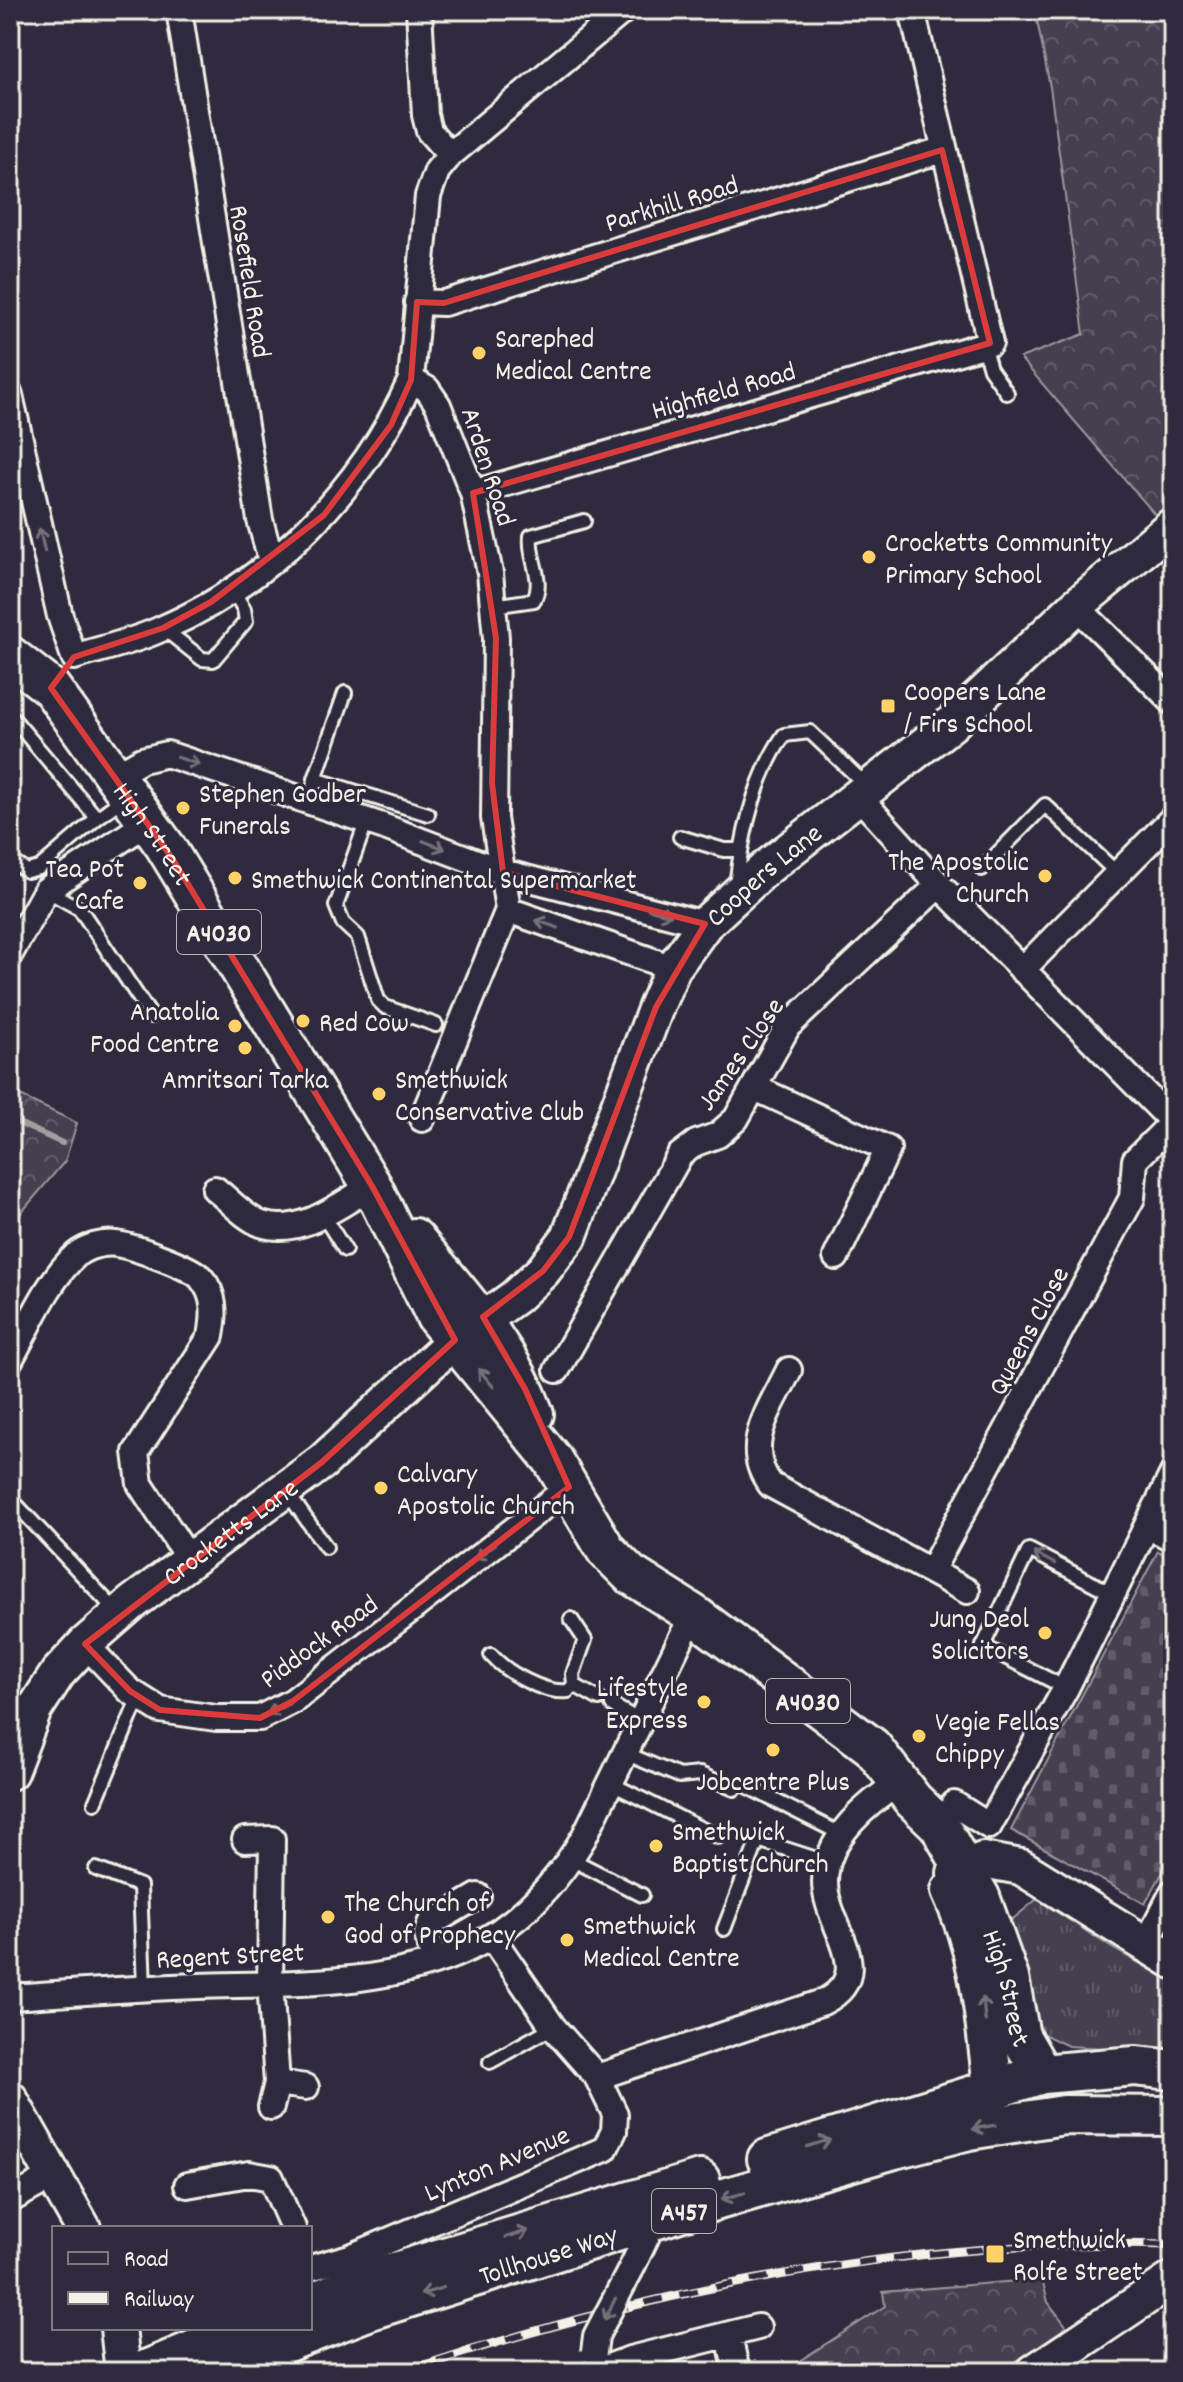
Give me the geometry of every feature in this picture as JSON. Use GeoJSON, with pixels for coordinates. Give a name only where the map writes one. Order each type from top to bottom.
{"type":"FeatureCollection","features":[{"type":"Feature","properties":{"kind":"main road","name":"High Street"},"geometry":{"type":"LineString","coordinates":[[12,652],[51,688],[131,797],[258,995],[372,1186],[436,1317],[469,1329],[560,1473],[628,1552],[693,1614],[872,1747],[907,1790],[921,1833],[968,1890],[1009,1978],[1020,2036],[1042,2074]]}},
{"type":"Feature","properties":{"kind":"main road","name":"High Street"},"geometry":{"type":"LineString","coordinates":[[968,1890],[993,2087]]}},
{"type":"Feature","properties":{"kind":"main road","name":"Tollhouse Way"},"geometry":{"type":"LineString","coordinates":[[312,2302],[362,2282],[899,2119],[993,2087],[1042,2074],[1135,2066],[1173,2070]]}},
{"type":"Feature","properties":{"kind":"main road"},"geometry":{"type":"LineString","coordinates":[[1135,2066],[1173,2077]]}},
{"type":"Feature","properties":{"kind":"main road"},"geometry":{"type":"LineString","coordinates":[[993,2087],[1005,2097],[1034,2099],[1093,2095],[1173,2104]]}},
{"type":"Feature","properties":{"kind":"main road","name":"Tollhouse Way"},"geometry":{"type":"LineString","coordinates":[[210,2372],[370,2310],[654,2221],[969,2130],[1064,2115],[1173,2116]]}},
{"type":"Feature","properties":{"kind":"main road"},"geometry":{"type":"LineString","coordinates":[[141,2372],[242,2330]]}},
{"type":"Feature","properties":{"kind":"street","name":"Rosefield Road"},"geometry":{"type":"LineString","coordinates":[[179,10],[260,520],[271,560]]}},
{"type":"Feature","properties":{"kind":"street"},"geometry":{"type":"LineString","coordinates":[[419,10],[425,115],[429,131],[450,155]]}},
{"type":"Feature","properties":{"kind":"street"},"geometry":{"type":"LineString","coordinates":[[51,688],[74,657],[163,628],[232,589],[324,515],[391,425],[411,380],[428,196],[437,171],[450,155],[624,10]]}},
{"type":"Feature","properties":{"kind":"street"},"geometry":{"type":"LineString","coordinates":[[912,10],[986,344]]}},
{"type":"Feature","properties":{"kind":"street","name":"Parkhill Road"},"geometry":{"type":"LineString","coordinates":[[417,302],[444,303],[942,150]]}},
{"type":"Feature","properties":{"kind":"street","name":"Highfield Road"},"geometry":{"type":"LineString","coordinates":[[473,493],[986,344]]}},
{"type":"Feature","properties":{"kind":"street","name":"Arden Road"},"geometry":{"type":"LineString","coordinates":[[411,380],[427,389],[438,405],[473,493],[490,573],[496,638],[492,783],[508,910]]}},
{"type":"Feature","properties":{"kind":"street"},"geometry":{"type":"LineString","coordinates":[[10,395],[60,616],[74,657]]}},
{"type":"Feature","properties":{"kind":"street","name":"Coopers Lane"},"geometry":{"type":"LineString","coordinates":[[469,1329],[515,1297],[543,1271],[569,1237],[673,968],[705,924],[735,894],[951,724],[1076,606],[1173,525]]}},
{"type":"Feature","properties":{"kind":"street"},"geometry":{"type":"LineString","coordinates":[[1076,606],[1173,702]]}},
{"type":"Feature","properties":{"kind":"street"},"geometry":{"type":"LineString","coordinates":[[10,954],[46,890],[131,797],[142,760],[167,754],[313,790],[367,820],[503,872],[705,924]]}},
{"type":"Feature","properties":{"kind":"street"},"geometry":{"type":"LineString","coordinates":[[864,792],[939,885],[1173,1122]]}},
{"type":"Feature","properties":{"kind":"street"},"geometry":{"type":"LineString","coordinates":[[1022,970],[1173,818]]}},
{"type":"Feature","properties":{"kind":"street","name":"James Close"},"geometry":{"type":"LineString","coordinates":[[556,1356],[680,1155],[696,1143],[718,1135],[736,1119],[755,1088],[765,1062],[788,1026],[939,885]]}},
{"type":"Feature","properties":{"kind":"street"},"geometry":{"type":"LineString","coordinates":[[422,1119],[508,910],[673,968]]}},
{"type":"Feature","properties":{"kind":"street"},"geometry":{"type":"LineString","coordinates":[[755,1088],[888,1149],[836,1257]]}},
{"type":"Feature","properties":{"kind":"street","name":"Queens Close"},"geometry":{"type":"LineString","coordinates":[[931,1571],[1132,1198],[1135,1160],[1173,1122]]}},
{"type":"Feature","properties":{"kind":"street"},"geometry":{"type":"LineString","coordinates":[[215,1189],[258,1223],[284,1228],[313,1221],[372,1186]]}},
{"type":"Feature","properties":{"kind":"street"},"geometry":{"type":"LineString","coordinates":[[10,1360],[58,1279],[76,1255],[91,1246],[116,1244],[189,1267],[201,1278],[211,1293],[215,1316],[211,1336],[136,1452],[140,1484],[190,1561]]}},
{"type":"Feature","properties":{"kind":"street","name":"Crocketts Lane"},"geometry":{"type":"LineString","coordinates":[[10,1772],[34,1710],[58,1673],[85,1644],[119,1614],[322,1462],[469,1329]]}},
{"type":"Feature","properties":{"kind":"street"},"geometry":{"type":"LineString","coordinates":[[788,1370],[760,1430],[756,1449],[759,1471],[771,1485],[967,1591]]}},
{"type":"Feature","properties":{"kind":"street","name":"Piddock Road"},"geometry":{"type":"LineString","coordinates":[[85,1644],[139,1697],[160,1710],[216,1718],[260,1718],[293,1701],[560,1473]]}},
{"type":"Feature","properties":{"kind":"street"},"geometry":{"type":"LineString","coordinates":[[954,1804],[989,1826],[1066,1688],[1173,1473]]}},
{"type":"Feature","properties":{"kind":"street"},"geometry":{"type":"LineString","coordinates":[[1147,1525],[1173,1539]]}},
{"type":"Feature","properties":{"kind":"street","name":"Regent Street"},"geometry":{"type":"LineString","coordinates":[[10,1997],[371,1975],[434,1962],[491,1936],[542,1896],[571,1859],[693,1614]]}},
{"type":"Feature","properties":{"kind":"street"},"geometry":{"type":"LineString","coordinates":[[597,2077],[838,1995],[850,1980],[826,1892],[829,1863],[852,1819],[871,1801],[907,1790]]}},
{"type":"Feature","properties":{"kind":"street"},"geometry":{"type":"LineString","coordinates":[[245,1840],[272,1839],[270,1983],[277,2083],[271,2107]]}},
{"type":"Feature","properties":{"kind":"street"},"geometry":{"type":"LineString","coordinates":[[968,1890],[983,1860],[1021,1867],[1159,1954],[1173,1892]]}},
{"type":"Feature","properties":{"kind":"street"},"geometry":{"type":"LineString","coordinates":[[434,1962],[427,1934],[430,1924],[463,1896]]}},
{"type":"Feature","properties":{"kind":"street","name":"Lynton Avenue"},"geometry":{"type":"LineString","coordinates":[[312,2267],[350,2257],[605,2149],[614,2131],[615,2114],[597,2077],[553,2027],[491,1936]]}},
{"type":"Feature","properties":{"kind":"street"},"geometry":{"type":"LineString","coordinates":[[277,2083],[306,2087]]}},
{"type":"Feature","properties":{"kind":"street"},"geometry":{"type":"LineString","coordinates":[[10,2099],[82,2226]]}},
{"type":"Feature","properties":{"kind":"street"},"geometry":{"type":"LineString","coordinates":[[187,2185],[249,2174],[271,2178],[292,2226]]}},
{"type":"Feature","properties":{"kind":"street"},"geometry":{"type":"LineString","coordinates":[[10,2200],[55,2175]]}},
{"type":"Feature","properties":{"kind":"street"},"geometry":{"type":"LineString","coordinates":[[654,2221],[596,2336],[596,2365],[758,2327]]}},
{"type":"Feature","properties":{"kind":"street"},"geometry":{"type":"LineString","coordinates":[[1034,2372],[1162,2286]]}},
{"type":"Feature","properties":{"kind":"street"},"geometry":{"type":"LineString","coordinates":[[118,2330],[123,2372]]}},
{"type":"Feature","properties":{"kind":"street"},"geometry":{"type":"LineString","coordinates":[[729,2336],[737,2372]]}},
{"type":"Feature","properties":{"kind":"lane"},"geometry":{"type":"LineString","coordinates":[[986,344],[990,369],[1007,393]]}},
{"type":"Feature","properties":{"kind":"lane"},"geometry":{"type":"LineString","coordinates":[[493,606],[534,600],[540,589],[530,545],[531,536],[584,521]]}},
{"type":"Feature","properties":{"kind":"lane"},"geometry":{"type":"LineString","coordinates":[[163,628],[202,659],[213,660],[246,621],[244,609],[232,589]]}},
{"type":"Feature","properties":{"kind":"lane"},"geometry":{"type":"LineString","coordinates":[[345,693],[313,790],[428,814]]}},
{"type":"Feature","properties":{"kind":"lane"},"geometry":{"type":"LineString","coordinates":[[10,715],[97,818]]}},
{"type":"Feature","properties":{"kind":"lane"},"geometry":{"type":"LineString","coordinates":[[735,894],[740,850],[765,761],[784,735],[810,732],[864,792]]}},
{"type":"Feature","properties":{"kind":"lane"},"geometry":{"type":"LineString","coordinates":[[10,860],[27,871],[39,868],[97,818],[131,797]]}},
{"type":"Feature","properties":{"kind":"lane"},"geometry":{"type":"LineString","coordinates":[[982,869],[1045,805],[1118,874]]}},
{"type":"Feature","properties":{"kind":"lane"},"geometry":{"type":"LineString","coordinates":[[367,820],[336,906],[343,923],[358,937],[378,1000],[385,1007],[436,1025]]}},
{"type":"Feature","properties":{"kind":"lane"},"geometry":{"type":"LineString","coordinates":[[680,837],[724,850],[740,850]]}},
{"type":"Feature","properties":{"kind":"lane"},"geometry":{"type":"LineString","coordinates":[[46,890],[80,909],[151,1016]]}},
{"type":"Feature","properties":{"kind":"lane"},"geometry":{"type":"LineString","coordinates":[[323,1215],[345,1250]]}},
{"type":"Feature","properties":{"kind":"lane"},"geometry":{"type":"LineString","coordinates":[[286,1491],[326,1547]]}},
{"type":"Feature","properties":{"kind":"lane"},"geometry":{"type":"LineString","coordinates":[[10,1498],[119,1614]]}},
{"type":"Feature","properties":{"kind":"lane"},"geometry":{"type":"LineString","coordinates":[[1066,1688],[983,1646],[1029,1550],[1113,1594]]}},
{"type":"Feature","properties":{"kind":"lane"},"geometry":{"type":"LineString","coordinates":[[571,1619],[585,1640],[573,1674],[574,1685]]}},
{"type":"Feature","properties":{"kind":"lane"},"geometry":{"type":"LineString","coordinates":[[491,1655],[503,1667],[551,1691],[568,1691],[574,1685]]}},
{"type":"Feature","properties":{"kind":"lane"},"geometry":{"type":"LineString","coordinates":[[574,1685],[599,1699]]}},
{"type":"Feature","properties":{"kind":"lane"},"geometry":{"type":"LineString","coordinates":[[95,1803],[139,1697]]}},
{"type":"Feature","properties":{"kind":"lane"},"geometry":{"type":"LineString","coordinates":[[612,1705],[640,1721]]}},
{"type":"Feature","properties":{"kind":"lane"},"geometry":{"type":"LineString","coordinates":[[625,1753],[679,1776],[700,1774],[739,1787],[843,1835]]}},
{"type":"Feature","properties":{"kind":"lane"},"geometry":{"type":"LineString","coordinates":[[610,1783],[718,1837]]}},
{"type":"Feature","properties":{"kind":"lane"},"geometry":{"type":"LineString","coordinates":[[724,1929],[758,1840],[829,1863]]}},
{"type":"Feature","properties":{"kind":"lane"},"geometry":{"type":"LineString","coordinates":[[571,1859],[642,1895]]}},
{"type":"Feature","properties":{"kind":"lane"},"geometry":{"type":"LineString","coordinates":[[96,1869],[140,1886],[144,1988]]}},
{"type":"Feature","properties":{"kind":"lane"},"geometry":{"type":"LineString","coordinates":[[490,2062],[553,2027]]}},
{"type":"Feature","properties":{"kind":"highlighted area"},"geometry":{"type":"Polygon","coordinates":[[[942,150],[990,343],[473,493],[496,638],[492,783],[503,872],[705,924],[656,1007],[569,1237],[543,1271],[483,1317],[525,1389],[569,1487],[293,1701],[260,1718],[160,1710],[130,1691],[85,1644],[322,1462],[455,1340],[372,1186],[172,858],[51,688],[74,657],[163,628],[211,602],[324,515],[391,425],[411,380],[417,302],[444,303],[942,150]]]}},
{"type":"Feature","properties":{"kind":"green space"},"geometry":{"type":"Polygon","coordinates":[[[1035,10],[1173,10],[1173,507],[1159,519],[1020,358],[1084,334],[1050,87],[1035,10]]]}},
{"type":"Feature","properties":{"kind":"green space"},"geometry":{"type":"Polygon","coordinates":[[[10,1091],[77,1123],[65,1161],[10,1226],[10,1091]]]}},
{"type":"Feature","properties":{"kind":"green space"},"geometry":{"type":"Polygon","coordinates":[[[1158,1551],[1173,1559],[1173,1854],[1145,1904],[1011,1830],[1158,1551]]]}},
{"type":"Feature","properties":{"kind":"green space"},"geometry":{"type":"Polygon","coordinates":[[[1037,1899],[1112,1948],[1173,1982],[1173,2052],[1068,2046],[1043,2034],[1035,2016],[1026,1968],[1008,1923],[1037,1899]]]}},
{"type":"Feature","properties":{"kind":"green space"},"geometry":{"type":"Polygon","coordinates":[[[1042,2279],[1048,2302],[1067,2327],[1000,2372],[782,2372],[885,2306],[883,2292],[1042,2279]]]}},
{"type":"Feature","properties":{"kind":"waterway"},"geometry":{"type":"LineString","coordinates":[[10,1119],[62,1143]]}},
{"type":"Feature","properties":{"kind":"railway"},"geometry":{"type":"LineString","coordinates":[[403,2372],[591,2316],[783,2274],[977,2250],[1075,2245],[1173,2245]]}},
{"type":"Feature","properties":{"kind":"place","name":"Sarephed Medical Centre"},"geometry":{"type":"Point","coordinates":[479,353]}},
{"type":"Feature","properties":{"kind":"place","name":"Crocketts Community Primary School"},"geometry":{"type":"Point","coordinates":[869,557]}},
{"type":"Feature","properties":{"kind":"place","name":"Coopers Lane / Firs School"},"geometry":{"type":"Point","coordinates":[888,706]}},
{"type":"Feature","properties":{"kind":"place","name":"Stephen Godber Funerals"},"geometry":{"type":"Point","coordinates":[183,808]}},
{"type":"Feature","properties":{"kind":"place","name":"The Apostolic Church"},"geometry":{"type":"Point","coordinates":[1045,876]}},
{"type":"Feature","properties":{"kind":"place","name":"Smethwick Continental Supermarket"},"geometry":{"type":"Point","coordinates":[235,878]}},
{"type":"Feature","properties":{"kind":"place","name":"Tea Pot Cafe"},"geometry":{"type":"Point","coordinates":[140,883]}},
{"type":"Feature","properties":{"kind":"place","name":"Red Cow"},"geometry":{"type":"Point","coordinates":[303,1021]}},
{"type":"Feature","properties":{"kind":"place","name":"Anatolia Food Centre"},"geometry":{"type":"Point","coordinates":[235,1026]}},
{"type":"Feature","properties":{"kind":"place","name":"Amritsari Tarka"},"geometry":{"type":"Point","coordinates":[245,1048]}},
{"type":"Feature","properties":{"kind":"place","name":"Smethwick Conservative Club"},"geometry":{"type":"Point","coordinates":[379,1094]}},
{"type":"Feature","properties":{"kind":"place","name":"Calvary Apostolic Church"},"geometry":{"type":"Point","coordinates":[381,1488]}},
{"type":"Feature","properties":{"kind":"place","name":"Jung Deol Solicitors"},"geometry":{"type":"Point","coordinates":[1045,1633]}},
{"type":"Feature","properties":{"kind":"place","name":"Lifestyle Express"},"geometry":{"type":"Point","coordinates":[704,1702]}},
{"type":"Feature","properties":{"kind":"place","name":"Vegie Fellas Chippy"},"geometry":{"type":"Point","coordinates":[919,1736]}},
{"type":"Feature","properties":{"kind":"place","name":"Jobcentre Plus"},"geometry":{"type":"Point","coordinates":[773,1750]}},
{"type":"Feature","properties":{"kind":"place","name":"Smethwick Baptist Church"},"geometry":{"type":"Point","coordinates":[656,1846]}},
{"type":"Feature","properties":{"kind":"place","name":"The Church of God of Prophecy"},"geometry":{"type":"Point","coordinates":[328,1917]}},
{"type":"Feature","properties":{"kind":"place","name":"Smethwick Medical Centre"},"geometry":{"type":"Point","coordinates":[567,1940]}},
{"type":"Feature","properties":{"kind":"place","name":"Smethwick Rolfe Street"},"geometry":{"type":"Point","coordinates":[995,2254]}}]}
